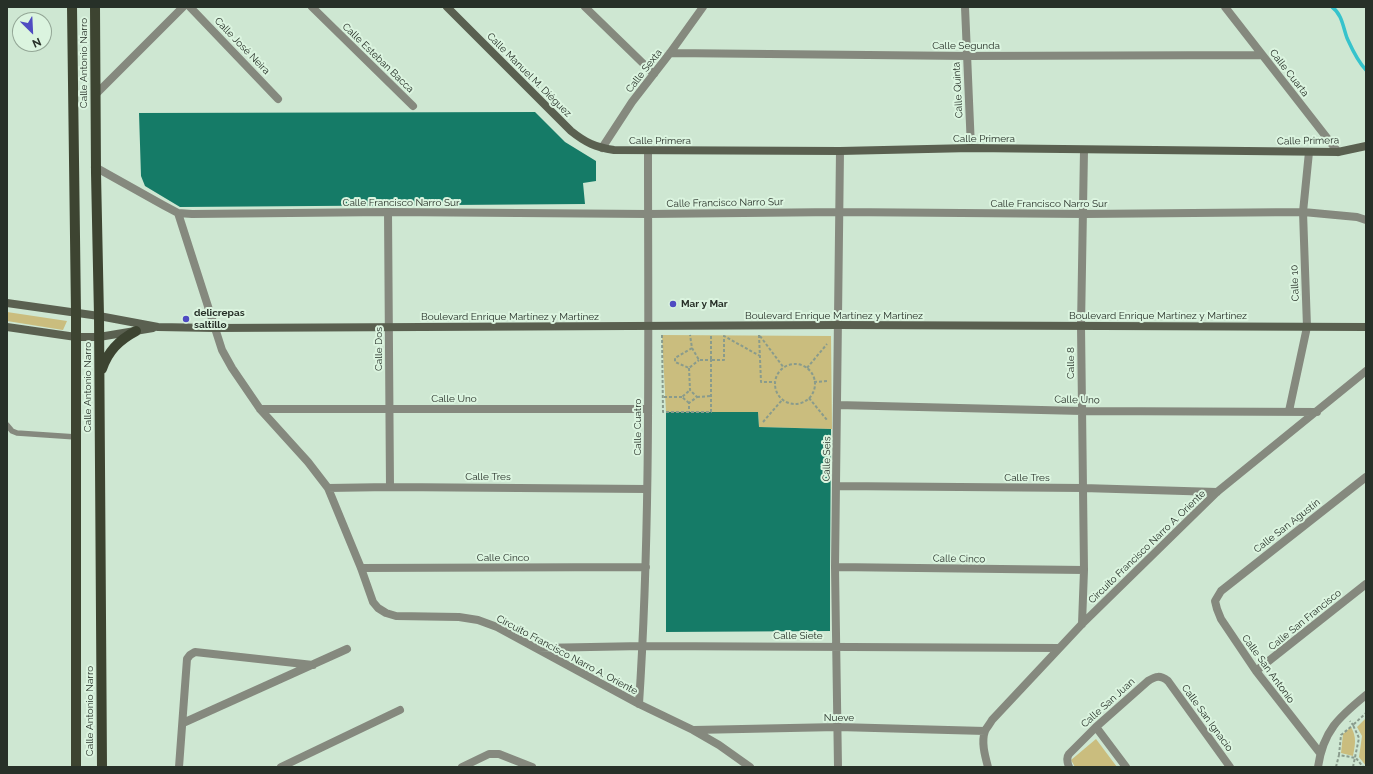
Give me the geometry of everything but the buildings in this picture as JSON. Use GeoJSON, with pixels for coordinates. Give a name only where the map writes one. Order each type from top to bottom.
{"type":"FeatureCollection","features":[{"type":"Feature","properties":{"kind":"main road","name":"Calle Antonio Narro"},"geometry":{"type":"LineString","coordinates":[[72,7],[76,313],[76,767]]}},
{"type":"Feature","properties":{"kind":"main road","name":"Calle Antonio Narro"},"geometry":{"type":"LineString","coordinates":[[95,7],[100,375],[102,767]]}},
{"type":"Feature","properties":{"kind":"main road"},"geometry":{"type":"LineString","coordinates":[[100,375],[109,354],[115,345],[136,331]]}},
{"type":"Feature","properties":{"kind":"street"},"geometry":{"type":"LineString","coordinates":[[96,94],[184,7]]}},
{"type":"Feature","properties":{"kind":"street","name":"Calle José Neira"},"geometry":{"type":"LineString","coordinates":[[190,7],[278,99]]}},
{"type":"Feature","properties":{"kind":"street","name":"Calle Esteban Bacca"},"geometry":{"type":"LineString","coordinates":[[312,7],[413,106]]}},
{"type":"Feature","properties":{"kind":"street","name":"Calle Manuel M. Diéguez"},"geometry":{"type":"LineString","coordinates":[[447,7],[571,131],[593,146],[602,148]]}},
{"type":"Feature","properties":{"kind":"street"},"geometry":{"type":"LineString","coordinates":[[585,7],[654,74]]}},
{"type":"Feature","properties":{"kind":"street","name":"Calle Sexta"},"geometry":{"type":"LineString","coordinates":[[602,148],[632,102],[703,7]]}},
{"type":"Feature","properties":{"kind":"street","name":"Calle Quinta"},"geometry":{"type":"LineString","coordinates":[[965,7],[971,148]]}},
{"type":"Feature","properties":{"kind":"street","name":"Calle Cuarta"},"geometry":{"type":"LineString","coordinates":[[1224,7],[1338,152]]}},
{"type":"Feature","properties":{"kind":"street","name":"Calle Segunda"},"geometry":{"type":"LineString","coordinates":[[670,53],[967,56],[1262,55]]}},
{"type":"Feature","properties":{"kind":"street","name":"Calle Primera"},"geometry":{"type":"LineString","coordinates":[[602,148],[614,150],[648,151],[840,151],[971,148],[1338,152],[1366,146]]}},
{"type":"Feature","properties":{"kind":"street","name":"Calle 8"},"geometry":{"type":"LineString","coordinates":[[1082,624],[1084,570],[1081,326],[1084,150]]}},
{"type":"Feature","properties":{"kind":"street","name":"Calle Cuatro"},"geometry":{"type":"LineString","coordinates":[[639,704],[646,567],[648,409],[648,151]]}},
{"type":"Feature","properties":{"kind":"street","name":"Calle Seis"},"geometry":{"type":"LineString","coordinates":[[838,767],[835,567],[840,151]]}},
{"type":"Feature","properties":{"kind":"street","name":"Calle 10"},"geometry":{"type":"LineString","coordinates":[[1289,411],[1306,327],[1303,212],[1309,152]]}},
{"type":"Feature","properties":{"kind":"street","name":"Calle Francisco Narro Sur"},"geometry":{"type":"LineString","coordinates":[[96,167],[178,212],[200,214],[388,212],[648,214],[839,212],[1084,214],[1303,212],[1357,217],[1366,220]]}},
{"type":"Feature","properties":{"kind":"street","name":"Circuito Francisco Narro A. Oriente"},"geometry":{"type":"LineString","coordinates":[[178,212],[222,350],[232,368],[260,409],[308,462],[328,488],[361,568],[373,602],[378,608],[386,613],[396,616],[458,617],[478,620],[497,627],[639,704],[693,730],[719,745],[750,767]]}},
{"type":"Feature","properties":{"kind":"street","name":"Calle Dos"},"geometry":{"type":"LineString","coordinates":[[388,212],[390,487]]}},
{"type":"Feature","properties":{"kind":"street","name":"Boulevard Enrique Martínez y Martínez"},"geometry":{"type":"LineString","coordinates":[[7,303],[99,316],[158,327],[214,328],[838,325],[1366,327]]}},
{"type":"Feature","properties":{"kind":"street","name":"Boulevard Enrique Martínez y Martínez"},"geometry":{"type":"LineString","coordinates":[[7,327],[76,337],[99,337],[158,327]]}},
{"type":"Feature","properties":{"kind":"street","name":"Circuito Francisco Narro A. Oriente"},"geometry":{"type":"LineString","coordinates":[[985,731],[992,720],[1082,624],[1217,492],[1366,371]]}},
{"type":"Feature","properties":{"kind":"street","name":"Calle Uno"},"geometry":{"type":"LineString","coordinates":[[838,405],[1082,411],[1316,412]]}},
{"type":"Feature","properties":{"kind":"street","name":"Calle Uno"},"geometry":{"type":"LineString","coordinates":[[260,409],[648,409]]}},
{"type":"Feature","properties":{"kind":"street","name":"Calle San Agustín"},"geometry":{"type":"LineString","coordinates":[[1221,591],[1366,477]]}},
{"type":"Feature","properties":{"kind":"street","name":"Calle Tres"},"geometry":{"type":"LineString","coordinates":[[836,486],[1083,488],[1217,492]]}},
{"type":"Feature","properties":{"kind":"street","name":"Calle Tres"},"geometry":{"type":"LineString","coordinates":[[328,488],[647,488]]}},
{"type":"Feature","properties":{"kind":"street","name":"Calle Cinco"},"geometry":{"type":"LineString","coordinates":[[361,568],[646,567]]}},
{"type":"Feature","properties":{"kind":"street","name":"Calle Cinco"},"geometry":{"type":"LineString","coordinates":[[835,567],[1084,570]]}},
{"type":"Feature","properties":{"kind":"street","name":"Calle San Francisco"},"geometry":{"type":"LineString","coordinates":[[1256,672],[1366,584]]}},
{"type":"Feature","properties":{"kind":"street","name":"Calle San Antonio"},"geometry":{"type":"LineString","coordinates":[[1221,591],[1215,601],[1216,609],[1221,619],[1256,672],[1320,753]]}},
{"type":"Feature","properties":{"kind":"street","name":"Calle Siete"},"geometry":{"type":"LineString","coordinates":[[536,648],[643,646],[835,646],[1059,648]]}},
{"type":"Feature","properties":{"kind":"street"},"geometry":{"type":"LineString","coordinates":[[183,723],[347,649]]}},
{"type":"Feature","properties":{"kind":"street"},"geometry":{"type":"LineString","coordinates":[[179,767],[187,658],[190,655],[195,652],[313,664]]}},
{"type":"Feature","properties":{"kind":"street","name":"Calle San Juan"},"geometry":{"type":"LineString","coordinates":[[1069,767],[1067,757],[1096,727],[1148,681],[1155,676],[1162,677],[1168,681]]}},
{"type":"Feature","properties":{"kind":"street","name":"Calle San Ignacio"},"geometry":{"type":"LineString","coordinates":[[1168,681],[1230,767]]}},
{"type":"Feature","properties":{"kind":"street"},"geometry":{"type":"LineString","coordinates":[[1318,767],[1320,753],[1328,732],[1344,713],[1366,695]]}},
{"type":"Feature","properties":{"kind":"street"},"geometry":{"type":"LineString","coordinates":[[281,767],[299,763],[400,710]]}},
{"type":"Feature","properties":{"kind":"street","name":"Nueve"},"geometry":{"type":"LineString","coordinates":[[693,730],[838,727],[985,731]]}},
{"type":"Feature","properties":{"kind":"street"},"geometry":{"type":"LineString","coordinates":[[1096,727],[1126,767]]}},
{"type":"Feature","properties":{"kind":"street"},"geometry":{"type":"LineString","coordinates":[[985,731],[985,757],[988,767]]}},
{"type":"Feature","properties":{"kind":"street"},"geometry":{"type":"LineString","coordinates":[[462,767],[489,754],[500,754],[532,767]]}},
{"type":"Feature","properties":{"kind":"lane"},"geometry":{"type":"LineString","coordinates":[[7,425],[12,431],[17,433],[76,437]]}},
{"type":"Feature","properties":{"kind":"path"},"geometry":{"type":"LineString","coordinates":[[662,335],[664,412],[711,412],[711,335],[731,336]]}},
{"type":"Feature","properties":{"kind":"path"},"geometry":{"type":"LineString","coordinates":[[683,335],[697,335]]}},
{"type":"Feature","properties":{"kind":"path"},"geometry":{"type":"LineString","coordinates":[[690,335],[692,348],[699,360]]}},
{"type":"Feature","properties":{"kind":"path"},"geometry":{"type":"LineString","coordinates":[[689,368],[699,360],[724,360],[724,336]]}},
{"type":"Feature","properties":{"kind":"path"},"geometry":{"type":"LineString","coordinates":[[724,336],[760,356]]}},
{"type":"Feature","properties":{"kind":"path"},"geometry":{"type":"LineString","coordinates":[[752,336],[766,336]]}},
{"type":"Feature","properties":{"kind":"path"},"geometry":{"type":"LineString","coordinates":[[759,336],[761,382],[775,382]]}},
{"type":"Feature","properties":{"kind":"path"},"geometry":{"type":"LineString","coordinates":[[759,336],[784,368]]}},
{"type":"Feature","properties":{"kind":"path"},"geometry":{"type":"LineString","coordinates":[[807,368],[830,341]]}},
{"type":"Feature","properties":{"kind":"path"},"geometry":{"type":"LineString","coordinates":[[689,368],[675,362],[675,358],[692,348]]}},
{"type":"Feature","properties":{"kind":"path"},"geometry":{"type":"LineString","coordinates":[[796,365],[807,368],[814,382],[812,393],[809,398],[804,402],[793,404],[782,400],[775,388],[776,376],[784,368],[796,365]]}},
{"type":"Feature","properties":{"kind":"path"},"geometry":{"type":"LineString","coordinates":[[689,368],[690,390],[697,396],[711,396]]}},
{"type":"Feature","properties":{"kind":"path"},"geometry":{"type":"LineString","coordinates":[[814,382],[833,381]]}},
{"type":"Feature","properties":{"kind":"path"},"geometry":{"type":"LineString","coordinates":[[682,397],[690,390]]}},
{"type":"Feature","properties":{"kind":"path"},"geometry":{"type":"LineString","coordinates":[[689,412],[689,403],[697,396]]}},
{"type":"Feature","properties":{"kind":"path"},"geometry":{"type":"LineString","coordinates":[[663,397],[682,397],[689,403]]}},
{"type":"Feature","properties":{"kind":"path"},"geometry":{"type":"LineString","coordinates":[[809,398],[828,421]]}},
{"type":"Feature","properties":{"kind":"path"},"geometry":{"type":"LineString","coordinates":[[763,422],[782,400]]}},
{"type":"Feature","properties":{"kind":"path"},"geometry":{"type":"LineString","coordinates":[[1336,767],[1341,735],[1366,713]]}},
{"type":"Feature","properties":{"kind":"path"},"geometry":{"type":"LineString","coordinates":[[1353,725],[1360,738],[1353,767]]}},
{"type":"Feature","properties":{"kind":"path"},"geometry":{"type":"LineString","coordinates":[[1339,755],[1356,758],[1363,767]]}},
{"type":"Feature","properties":{"kind":"shaded area"},"geometry":{"type":"Polygon","coordinates":[[[7,312],[67,321],[63,330],[7,321],[7,312]]]}},
{"type":"Feature","properties":{"kind":"shaded area"},"geometry":{"type":"Polygon","coordinates":[[[662,335],[831,336],[832,429],[759,427],[758,412],[666,412],[662,335]]]}},
{"type":"Feature","properties":{"kind":"shaded area"},"geometry":{"type":"Polygon","coordinates":[[[1366,718],[1366,766],[1359,757],[1362,736],[1357,727],[1366,718]]]}},
{"type":"Feature","properties":{"kind":"shaded area"},"geometry":{"type":"Polygon","coordinates":[[[1351,727],[1355,738],[1353,756],[1341,753],[1343,734],[1351,727]]]}},
{"type":"Feature","properties":{"kind":"shaded area"},"geometry":{"type":"Polygon","coordinates":[[[1096,739],[1117,767],[1075,767],[1071,760],[1096,739]]]}},
{"type":"Feature","properties":{"kind":"waterway"},"geometry":{"type":"LineString","coordinates":[[1332,7],[1338,13],[1342,21],[1347,38],[1355,55],[1366,70]]}},
{"type":"Feature","properties":{"kind":"place","name":"Mar y Mar"},"geometry":{"type":"Point","coordinates":[673,304]}},
{"type":"Feature","properties":{"kind":"place","name":"delicrepas saltillo"},"geometry":{"type":"Point","coordinates":[186,319]}}]}
